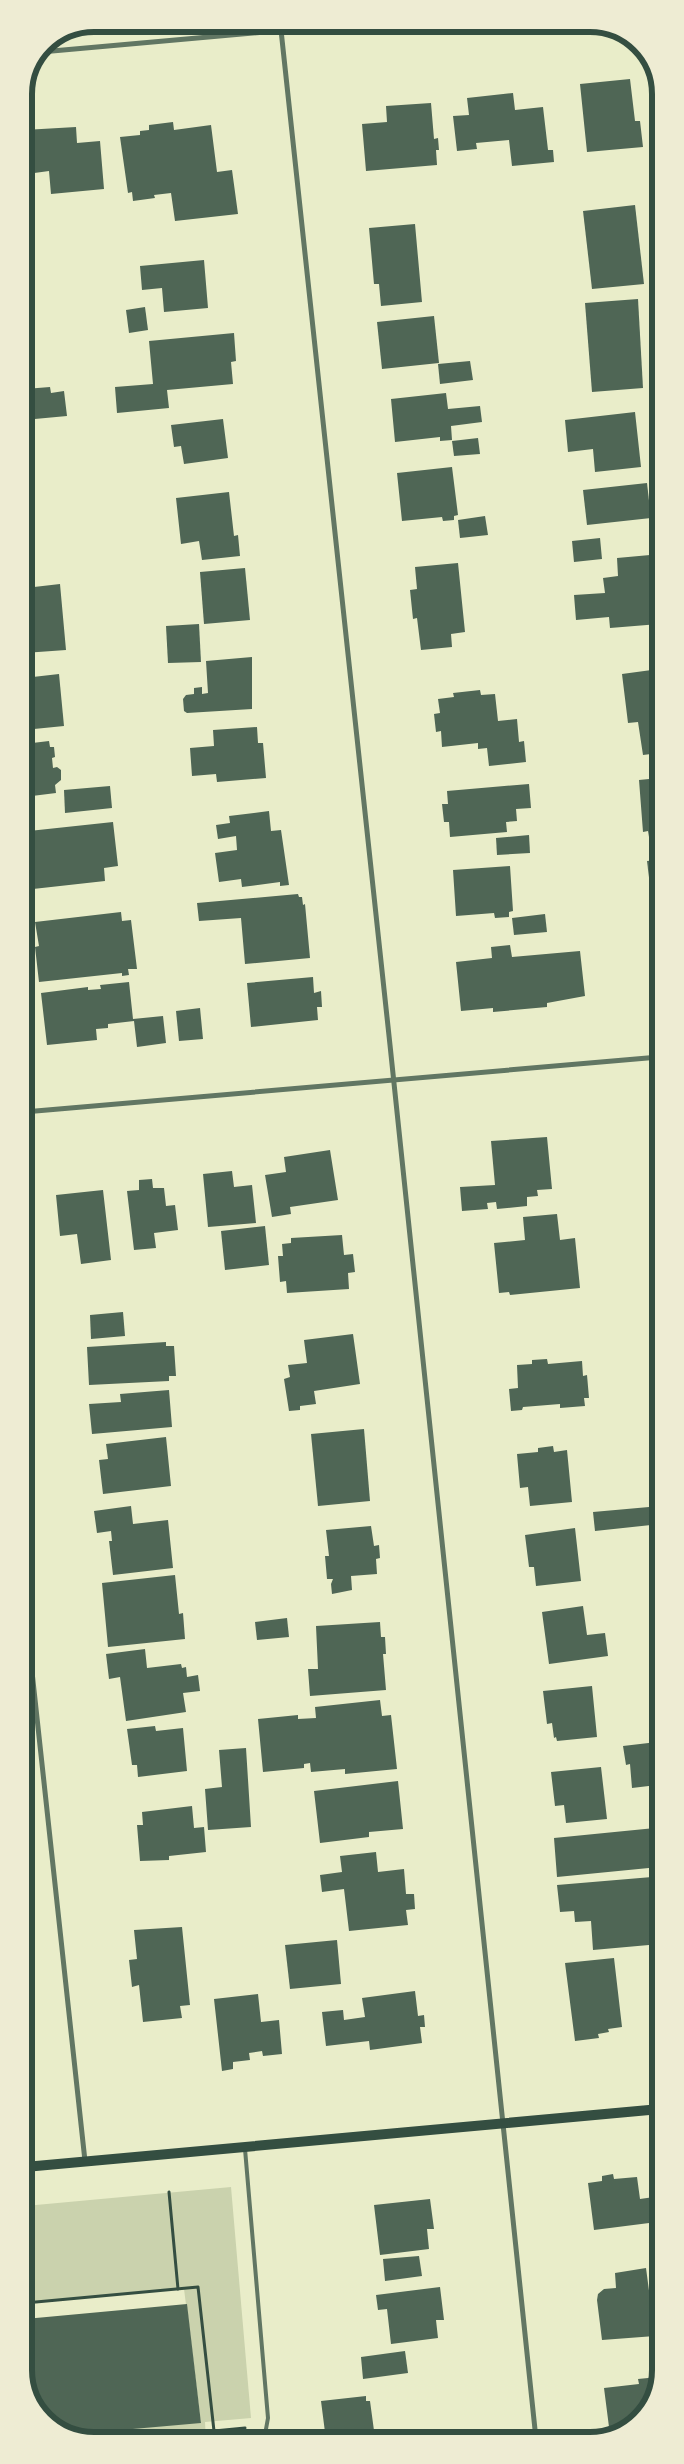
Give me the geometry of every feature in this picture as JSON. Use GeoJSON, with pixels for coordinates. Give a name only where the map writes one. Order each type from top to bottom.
{"type":"FeatureCollection","features":[{"type":"Feature","properties":{"kind":"main road"},"geometry":{"type":"LineString","coordinates":[[32,2166],[652,2110]]}},
{"type":"Feature","properties":{"kind":"street"},"geometry":{"type":"LineString","coordinates":[[51,51],[248,33]]}},
{"type":"Feature","properties":{"kind":"street"},"geometry":{"type":"LineString","coordinates":[[281,33],[394,1081],[535,2432]]}},
{"type":"Feature","properties":{"kind":"street"},"geometry":{"type":"LineString","coordinates":[[32,1111],[652,1058]]}},
{"type":"Feature","properties":{"kind":"street"},"geometry":{"type":"LineString","coordinates":[[32,1672],[85,2161]]}},
{"type":"Feature","properties":{"kind":"lane"},"geometry":{"type":"LineString","coordinates":[[245,2147],[267,2426],[266,2431]]}},
{"type":"Feature","properties":{"kind":"path"},"geometry":{"type":"LineString","coordinates":[[169,2192],[178,2289]]}},
{"type":"Feature","properties":{"kind":"path"},"geometry":{"type":"LineString","coordinates":[[32,2302],[198,2287],[214,2431],[267,2426]]}},
{"type":"Feature","properties":{"kind":"green space"},"geometry":{"type":"Polygon","coordinates":[[[231,2187],[251,2418],[205,2422],[206,2431],[106,2431],[201,2422],[184,2289],[32,2302],[32,2205],[231,2187]]]}},
{"type":"Feature","properties":{"kind":"building"},"geometry":{"type":"Polygon","coordinates":[[[630,79],[635,121],[640,121],[643,147],[587,152],[580,84],[630,79]]]}},
{"type":"Feature","properties":{"kind":"building"},"geometry":{"type":"Polygon","coordinates":[[[513,93],[515,110],[543,107],[548,150],[553,150],[554,162],[512,166],[509,140],[476,143],[477,149],[457,151],[453,116],[469,115],[467,98],[513,93]]]}},
{"type":"Feature","properties":{"kind":"building"},"geometry":{"type":"Polygon","coordinates":[[[431,103],[434,139],[438,138],[439,150],[436,150],[437,165],[366,171],[362,124],[387,122],[386,106],[431,103]]]}},
{"type":"Feature","properties":{"kind":"building"},"geometry":{"type":"Polygon","coordinates":[[[173,122],[174,130],[211,125],[217,172],[232,170],[238,214],[175,221],[171,193],[154,195],[155,198],[133,201],[132,192],[128,193],[120,137],[140,135],[140,131],[149,130],[149,125],[173,122]]]}},
{"type":"Feature","properties":{"kind":"building"},"geometry":{"type":"Polygon","coordinates":[[[76,127],[77,143],[100,141],[104,189],[51,194],[49,171],[32,173],[32,130],[76,127]]]}},
{"type":"Feature","properties":{"kind":"building"},"geometry":{"type":"Polygon","coordinates":[[[635,205],[644,284],[592,289],[583,211],[635,205]]]}},
{"type":"Feature","properties":{"kind":"building"},"geometry":{"type":"Polygon","coordinates":[[[415,224],[422,302],[381,306],[379,284],[374,284],[369,228],[415,224]]]}},
{"type":"Feature","properties":{"kind":"building"},"geometry":{"type":"Polygon","coordinates":[[[204,260],[208,308],[164,312],[162,288],[142,290],[140,266],[204,260]]]}},
{"type":"Feature","properties":{"kind":"building"},"geometry":{"type":"Polygon","coordinates":[[[638,299],[643,388],[592,392],[585,303],[638,299]]]}},
{"type":"Feature","properties":{"kind":"building"},"geometry":{"type":"Polygon","coordinates":[[[145,307],[148,330],[129,333],[126,310],[145,307]]]}},
{"type":"Feature","properties":{"kind":"building"},"geometry":{"type":"Polygon","coordinates":[[[434,316],[439,363],[382,369],[377,322],[434,316]]]}},
{"type":"Feature","properties":{"kind":"building"},"geometry":{"type":"Polygon","coordinates":[[[234,333],[236,361],[231,362],[233,384],[167,390],[169,408],[117,413],[115,387],[153,384],[149,341],[234,333]]]}},
{"type":"Feature","properties":{"kind":"building"},"geometry":{"type":"Polygon","coordinates":[[[470,361],[473,380],[440,384],[438,364],[470,361]]]}},
{"type":"Feature","properties":{"kind":"building"},"geometry":{"type":"Polygon","coordinates":[[[50,387],[51,393],[64,391],[67,416],[32,419],[32,388],[50,387]]]}},
{"type":"Feature","properties":{"kind":"building"},"geometry":{"type":"Polygon","coordinates":[[[446,393],[448,409],[480,406],[482,422],[451,426],[452,440],[440,441],[440,437],[395,442],[391,399],[446,393]]]}},
{"type":"Feature","properties":{"kind":"building"},"geometry":{"type":"Polygon","coordinates":[[[635,412],[641,467],[595,472],[593,449],[568,452],[565,420],[635,412]]]}},
{"type":"Feature","properties":{"kind":"building"},"geometry":{"type":"Polygon","coordinates":[[[223,419],[228,458],[184,464],[181,446],[174,447],[171,425],[223,419]]]}},
{"type":"Feature","properties":{"kind":"building"},"geometry":{"type":"Polygon","coordinates":[[[478,438],[480,454],[454,456],[452,441],[478,438]]]}},
{"type":"Feature","properties":{"kind":"building"},"geometry":{"type":"Polygon","coordinates":[[[452,467],[458,515],[454,516],[454,520],[443,521],[442,517],[402,521],[397,473],[452,467]]]}},
{"type":"Feature","properties":{"kind":"building"},"geometry":{"type":"Polygon","coordinates":[[[647,483],[651,518],[587,525],[583,490],[647,483]]]}},
{"type":"Feature","properties":{"kind":"building"},"geometry":{"type":"Polygon","coordinates":[[[229,492],[234,536],[238,535],[240,556],[202,560],[199,541],[181,544],[176,498],[229,492]]]}},
{"type":"Feature","properties":{"kind":"building"},"geometry":{"type":"Polygon","coordinates":[[[485,516],[488,535],[460,538],[458,520],[485,516]]]}},
{"type":"Feature","properties":{"kind":"building"},"geometry":{"type":"Polygon","coordinates":[[[600,538],[602,559],[574,562],[572,541],[600,538]]]}},
{"type":"Feature","properties":{"kind":"building"},"geometry":{"type":"Polygon","coordinates":[[[650,555],[652,625],[610,628],[609,617],[576,620],[574,595],[605,593],[603,578],[618,576],[617,558],[650,555]]]}},
{"type":"Feature","properties":{"kind":"building"},"geometry":{"type":"Polygon","coordinates":[[[458,563],[465,632],[451,634],[452,647],[421,650],[417,618],[413,619],[410,590],[417,589],[415,567],[458,563]]]}},
{"type":"Feature","properties":{"kind":"building"},"geometry":{"type":"Polygon","coordinates":[[[245,568],[250,620],[204,624],[200,572],[245,568]]]}},
{"type":"Feature","properties":{"kind":"building"},"geometry":{"type":"Polygon","coordinates":[[[32,582],[34,587],[60,584],[66,650],[32,652],[32,582]]]}},
{"type":"Feature","properties":{"kind":"building"},"geometry":{"type":"Polygon","coordinates":[[[199,624],[201,662],[168,663],[166,626],[199,624]]]}},
{"type":"Feature","properties":{"kind":"building"},"geometry":{"type":"Polygon","coordinates":[[[252,657],[252,709],[187,713],[184,711],[183,699],[186,695],[194,694],[194,688],[202,687],[202,694],[208,693],[206,661],[252,657]]]}},
{"type":"Feature","properties":{"kind":"building"},"geometry":{"type":"Polygon","coordinates":[[[652,670],[652,754],[643,755],[638,722],[628,723],[622,674],[652,670]]]}},
{"type":"Feature","properties":{"kind":"building"},"geometry":{"type":"Polygon","coordinates":[[[59,674],[64,726],[32,729],[32,677],[59,674]]]}},
{"type":"Feature","properties":{"kind":"building"},"geometry":{"type":"Polygon","coordinates":[[[480,690],[481,695],[495,694],[498,721],[517,719],[519,742],[524,741],[526,762],[489,766],[487,748],[478,749],[478,743],[442,747],[441,731],[436,732],[434,714],[440,713],[438,699],[454,697],[453,693],[480,690]]]}},
{"type":"Feature","properties":{"kind":"building"},"geometry":{"type":"Polygon","coordinates":[[[257,727],[258,743],[263,743],[266,778],[217,782],[216,774],[192,776],[190,748],[214,746],[213,730],[257,727]]]}},
{"type":"Feature","properties":{"kind":"building"},"geometry":{"type":"Polygon","coordinates":[[[49,741],[50,747],[54,747],[53,768],[57,767],[61,770],[61,780],[55,785],[56,793],[32,796],[32,743],[49,741]]]}},
{"type":"Feature","properties":{"kind":"building"},"geometry":{"type":"Polygon","coordinates":[[[652,779],[652,837],[649,837],[648,831],[643,832],[639,780],[652,779]]]}},
{"type":"Feature","properties":{"kind":"building"},"geometry":{"type":"Polygon","coordinates":[[[529,784],[531,808],[516,809],[517,821],[506,822],[507,832],[450,837],[449,822],[444,822],[442,804],[448,804],[447,791],[529,784]]]}},
{"type":"Feature","properties":{"kind":"building"},"geometry":{"type":"Polygon","coordinates":[[[110,786],[112,808],[65,813],[64,790],[110,786]]]}},
{"type":"Feature","properties":{"kind":"building"},"geometry":{"type":"Polygon","coordinates":[[[269,811],[271,831],[281,830],[289,885],[280,886],[280,882],[242,887],[241,879],[219,882],[215,853],[237,850],[236,836],[218,839],[216,825],[230,823],[229,816],[269,811]]]}},
{"type":"Feature","properties":{"kind":"building"},"geometry":{"type":"Polygon","coordinates":[[[113,822],[118,866],[104,868],[105,881],[32,889],[32,831],[113,822]]]}},
{"type":"Feature","properties":{"kind":"building"},"geometry":{"type":"Polygon","coordinates":[[[529,835],[530,853],[497,855],[496,838],[529,835]]]}},
{"type":"Feature","properties":{"kind":"building"},"geometry":{"type":"Polygon","coordinates":[[[647,861],[652,861],[652,903],[647,861]]]}},
{"type":"Feature","properties":{"kind":"building"},"geometry":{"type":"Polygon","coordinates":[[[510,866],[513,911],[509,912],[509,917],[495,918],[494,913],[456,916],[453,870],[510,866]]]}},
{"type":"Feature","properties":{"kind":"building"},"geometry":{"type":"Polygon","coordinates":[[[298,894],[299,897],[302,897],[303,905],[305,904],[310,958],[245,964],[241,918],[199,921],[197,903],[298,894]]]}},
{"type":"Feature","properties":{"kind":"building"},"geometry":{"type":"Polygon","coordinates":[[[121,912],[122,921],[131,920],[137,969],[128,969],[129,975],[122,976],[122,973],[39,982],[35,947],[39,946],[35,922],[121,912]]]}},
{"type":"Feature","properties":{"kind":"building"},"geometry":{"type":"Polygon","coordinates":[[[545,914],[547,932],[514,935],[512,918],[545,914]]]}},
{"type":"Feature","properties":{"kind":"building"},"geometry":{"type":"Polygon","coordinates":[[[510,945],[512,957],[580,951],[585,996],[547,1003],[547,1007],[493,1012],[493,1008],[461,1011],[456,962],[492,958],[491,947],[510,945]]]}},
{"type":"Feature","properties":{"kind":"building"},"geometry":{"type":"Polygon","coordinates":[[[313,977],[314,993],[321,991],[322,1007],[317,1007],[318,1020],[251,1027],[247,983],[313,977]]]}},
{"type":"Feature","properties":{"kind":"building"},"geometry":{"type":"Polygon","coordinates":[[[129,982],[133,1019],[163,1016],[166,1043],[137,1047],[134,1021],[108,1024],[108,1028],[96,1029],[97,1040],[47,1045],[41,993],[88,987],[88,990],[101,989],[100,985],[129,982]]]}},
{"type":"Feature","properties":{"kind":"building"},"geometry":{"type":"Polygon","coordinates":[[[200,1008],[203,1039],[179,1041],[176,1011],[200,1008]]]}},
{"type":"Feature","properties":{"kind":"building"},"geometry":{"type":"Polygon","coordinates":[[[547,1137],[552,1189],[537,1190],[538,1196],[527,1197],[527,1206],[497,1209],[496,1202],[487,1203],[488,1209],[462,1211],[460,1187],[495,1185],[491,1141],[547,1137]]]}},
{"type":"Feature","properties":{"kind":"building"},"geometry":{"type":"Polygon","coordinates":[[[330,1150],[338,1200],[290,1207],[291,1214],[272,1217],[265,1175],[286,1172],[284,1157],[330,1150]]]}},
{"type":"Feature","properties":{"kind":"building"},"geometry":{"type":"Polygon","coordinates":[[[232,1171],[234,1187],[252,1185],[256,1223],[208,1227],[203,1174],[232,1171]]]}},
{"type":"Feature","properties":{"kind":"building"},"geometry":{"type":"Polygon","coordinates":[[[152,1179],[153,1188],[164,1188],[166,1206],[175,1205],[178,1230],[154,1233],[156,1248],[134,1250],[127,1191],[139,1190],[139,1180],[152,1179]]]}},
{"type":"Feature","properties":{"kind":"building"},"geometry":{"type":"Polygon","coordinates":[[[103,1190],[111,1260],[81,1264],[77,1234],[60,1236],[56,1195],[103,1190]]]}},
{"type":"Feature","properties":{"kind":"building"},"geometry":{"type":"Polygon","coordinates":[[[557,1214],[560,1240],[575,1238],[580,1288],[510,1295],[509,1292],[499,1293],[494,1243],[525,1240],[523,1217],[557,1214]]]}},
{"type":"Feature","properties":{"kind":"building"},"geometry":{"type":"Polygon","coordinates":[[[265,1226],[269,1265],[225,1270],[221,1231],[265,1226]]]}},
{"type":"Feature","properties":{"kind":"building"},"geometry":{"type":"Polygon","coordinates":[[[342,1235],[344,1255],[353,1254],[355,1272],[348,1273],[349,1289],[287,1293],[286,1281],[280,1282],[278,1256],[283,1256],[282,1244],[291,1243],[291,1238],[342,1235]]]}},
{"type":"Feature","properties":{"kind":"building"},"geometry":{"type":"Polygon","coordinates":[[[123,1312],[125,1336],[91,1339],[90,1315],[123,1312]]]}},
{"type":"Feature","properties":{"kind":"building"},"geometry":{"type":"Polygon","coordinates":[[[353,1334],[360,1384],[314,1391],[316,1404],[300,1406],[300,1410],[289,1411],[284,1379],[290,1377],[288,1365],[307,1363],[304,1340],[353,1334]]]}},
{"type":"Feature","properties":{"kind":"building"},"geometry":{"type":"Polygon","coordinates":[[[166,1342],[166,1346],[174,1346],[176,1376],[169,1376],[169,1381],[89,1385],[87,1347],[166,1342]]]}},
{"type":"Feature","properties":{"kind":"building"},"geometry":{"type":"Polygon","coordinates":[[[547,1359],[548,1364],[582,1361],[583,1376],[587,1375],[589,1398],[584,1398],[585,1406],[560,1408],[560,1404],[523,1407],[522,1410],[511,1411],[509,1389],[518,1388],[517,1365],[532,1364],[532,1360],[547,1359]]]}},
{"type":"Feature","properties":{"kind":"building"},"geometry":{"type":"Polygon","coordinates":[[[169,1390],[172,1427],[92,1434],[89,1404],[121,1402],[120,1394],[169,1390]]]}},
{"type":"Feature","properties":{"kind":"building"},"geometry":{"type":"Polygon","coordinates":[[[364,1429],[370,1501],[318,1506],[311,1434],[364,1429]]]}},
{"type":"Feature","properties":{"kind":"building"},"geometry":{"type":"Polygon","coordinates":[[[166,1437],[171,1486],[103,1494],[99,1460],[108,1459],[106,1444],[166,1437]]]}},
{"type":"Feature","properties":{"kind":"building"},"geometry":{"type":"Polygon","coordinates":[[[553,1446],[554,1452],[567,1450],[572,1502],[530,1506],[528,1487],[520,1488],[517,1454],[538,1452],[538,1448],[553,1446]]]}},
{"type":"Feature","properties":{"kind":"building"},"geometry":{"type":"Polygon","coordinates":[[[131,1506],[133,1524],[168,1520],[173,1568],[113,1575],[109,1541],[112,1541],[111,1531],[97,1533],[94,1511],[131,1506]]]}},
{"type":"Feature","properties":{"kind":"building"},"geometry":{"type":"Polygon","coordinates":[[[649,1507],[651,1525],[595,1531],[593,1512],[649,1507]]]}},
{"type":"Feature","properties":{"kind":"building"},"geometry":{"type":"Polygon","coordinates":[[[371,1526],[374,1546],[379,1545],[380,1558],[376,1559],[377,1574],[351,1576],[352,1590],[332,1594],[331,1584],[333,1579],[327,1579],[325,1556],[329,1556],[326,1530],[371,1526]]]}},
{"type":"Feature","properties":{"kind":"building"},"geometry":{"type":"Polygon","coordinates":[[[575,1528],[581,1581],[536,1586],[534,1567],[529,1567],[525,1535],[575,1528]]]}},
{"type":"Feature","properties":{"kind":"building"},"geometry":{"type":"Polygon","coordinates":[[[175,1575],[179,1614],[183,1613],[185,1639],[108,1647],[102,1583],[175,1575]]]}},
{"type":"Feature","properties":{"kind":"building"},"geometry":{"type":"Polygon","coordinates":[[[583,1606],[587,1635],[605,1633],[608,1656],[549,1664],[542,1612],[583,1606]]]}},
{"type":"Feature","properties":{"kind":"building"},"geometry":{"type":"Polygon","coordinates":[[[287,1618],[289,1637],[257,1640],[255,1622],[287,1618]]]}},
{"type":"Feature","properties":{"kind":"building"},"geometry":{"type":"Polygon","coordinates":[[[380,1622],[381,1637],[385,1637],[386,1654],[383,1654],[386,1690],[310,1696],[308,1669],[318,1669],[316,1626],[380,1622]]]}},
{"type":"Feature","properties":{"kind":"building"},"geometry":{"type":"Polygon","coordinates":[[[145,1649],[147,1668],[181,1664],[182,1668],[186,1667],[187,1677],[198,1675],[200,1691],[183,1693],[186,1712],[126,1721],[120,1677],[109,1679],[106,1654],[145,1649]]]}},
{"type":"Feature","properties":{"kind":"building"},"geometry":{"type":"Polygon","coordinates":[[[592,1686],[597,1737],[557,1741],[556,1737],[554,1738],[552,1723],[547,1724],[543,1691],[592,1686]]]}},
{"type":"Feature","properties":{"kind":"building"},"geometry":{"type":"Polygon","coordinates":[[[380,1700],[382,1716],[391,1715],[397,1769],[345,1774],[345,1769],[311,1772],[310,1763],[304,1764],[304,1768],[263,1772],[258,1719],[298,1715],[298,1719],[316,1718],[315,1707],[380,1700]]]}},
{"type":"Feature","properties":{"kind":"building"},"geometry":{"type":"Polygon","coordinates":[[[155,1726],[156,1731],[183,1728],[187,1771],[138,1777],[137,1765],[132,1765],[127,1729],[155,1726]]]}},
{"type":"Feature","properties":{"kind":"building"},"geometry":{"type":"Polygon","coordinates":[[[652,1743],[652,1786],[632,1788],[630,1764],[626,1765],[623,1746],[652,1743]]]}},
{"type":"Feature","properties":{"kind":"building"},"geometry":{"type":"Polygon","coordinates":[[[246,1748],[251,1827],[208,1830],[205,1789],[222,1787],[219,1750],[246,1748]]]}},
{"type":"Feature","properties":{"kind":"building"},"geometry":{"type":"Polygon","coordinates":[[[601,1767],[607,1819],[566,1823],[564,1805],[555,1806],[551,1772],[601,1767]]]}},
{"type":"Feature","properties":{"kind":"building"},"geometry":{"type":"Polygon","coordinates":[[[398,1781],[403,1829],[369,1832],[369,1837],[320,1843],[314,1791],[398,1781]]]}},
{"type":"Feature","properties":{"kind":"building"},"geometry":{"type":"Polygon","coordinates":[[[192,1806],[194,1828],[204,1827],[206,1852],[169,1856],[169,1860],[140,1861],[137,1825],[143,1825],[142,1812],[192,1806]]]}},
{"type":"Feature","properties":{"kind":"building"},"geometry":{"type":"Polygon","coordinates":[[[652,1828],[652,1868],[557,1877],[554,1838],[652,1828]]]}},
{"type":"Feature","properties":{"kind":"building"},"geometry":{"type":"Polygon","coordinates":[[[376,1852],[378,1872],[404,1869],[406,1894],[414,1894],[415,1909],[406,1910],[408,1925],[349,1931],[344,1889],[322,1892],[320,1875],[342,1872],[340,1856],[376,1852]]]}},
{"type":"Feature","properties":{"kind":"building"},"geometry":{"type":"Polygon","coordinates":[[[652,1877],[652,1945],[593,1950],[591,1921],[575,1922],[574,1911],[560,1912],[557,1885],[652,1877]]]}},
{"type":"Feature","properties":{"kind":"building"},"geometry":{"type":"Polygon","coordinates":[[[182,1927],[190,2005],[180,2006],[182,2018],[143,2022],[139,1985],[132,1987],[129,1960],[137,1959],[134,1930],[182,1927]]]}},
{"type":"Feature","properties":{"kind":"building"},"geometry":{"type":"Polygon","coordinates":[[[337,1940],[341,1984],[290,1989],[285,1945],[337,1940]]]}},
{"type":"Feature","properties":{"kind":"building"},"geometry":{"type":"Polygon","coordinates":[[[614,1958],[622,2027],[608,2029],[609,2032],[598,2034],[599,2038],[575,2041],[565,1963],[614,1958]]]}},
{"type":"Feature","properties":{"kind":"building"},"geometry":{"type":"Polygon","coordinates":[[[415,1991],[418,2016],[424,2015],[425,2027],[420,2027],[422,2043],[370,2050],[369,2041],[326,2046],[322,2012],[343,2010],[344,2020],[365,2017],[362,1998],[415,1991]]]}},
{"type":"Feature","properties":{"kind":"building"},"geometry":{"type":"Polygon","coordinates":[[[258,1994],[261,2022],[279,2020],[282,2054],[263,2056],[262,2051],[249,2053],[250,2060],[233,2062],[233,2069],[222,2071],[214,1999],[258,1994]]]}},
{"type":"Feature","properties":{"kind":"building"},"geometry":{"type":"Polygon","coordinates":[[[613,2174],[614,2179],[637,2177],[640,2199],[652,2197],[652,2223],[594,2230],[588,2183],[602,2181],[602,2176],[613,2174]]]}},
{"type":"Feature","properties":{"kind":"building"},"geometry":{"type":"Polygon","coordinates":[[[430,2199],[434,2229],[427,2229],[429,2249],[380,2255],[374,2205],[430,2199]]]}},
{"type":"Feature","properties":{"kind":"building"},"geometry":{"type":"Polygon","coordinates":[[[419,2256],[422,2276],[385,2281],[383,2259],[419,2256]]]}},
{"type":"Feature","properties":{"kind":"building"},"geometry":{"type":"Polygon","coordinates":[[[646,2268],[652,2313],[652,2336],[602,2340],[597,2300],[598,2294],[604,2289],[616,2288],[615,2273],[646,2268]]]}},
{"type":"Feature","properties":{"kind":"building"},"geometry":{"type":"Polygon","coordinates":[[[440,2287],[444,2320],[436,2320],[438,2338],[391,2344],[387,2309],[378,2310],[376,2295],[440,2287]]]}},
{"type":"Feature","properties":{"kind":"building"},"geometry":{"type":"Polygon","coordinates":[[[187,2304],[201,2423],[90,2431],[71,2427],[60,2421],[41,2401],[34,2382],[32,2370],[32,2318],[187,2304]]]}},
{"type":"Feature","properties":{"kind":"building"},"geometry":{"type":"Polygon","coordinates":[[[405,2351],[408,2373],[363,2379],[361,2357],[405,2351]]]}},
{"type":"Feature","properties":{"kind":"building"},"geometry":{"type":"Polygon","coordinates":[[[651,2378],[645,2397],[639,2407],[624,2421],[609,2427],[604,2388],[639,2384],[638,2379],[651,2378]]]}},
{"type":"Feature","properties":{"kind":"building"},"geometry":{"type":"Polygon","coordinates":[[[366,2396],[366,2401],[370,2401],[374,2432],[325,2431],[321,2401],[366,2396]]]}}]}
